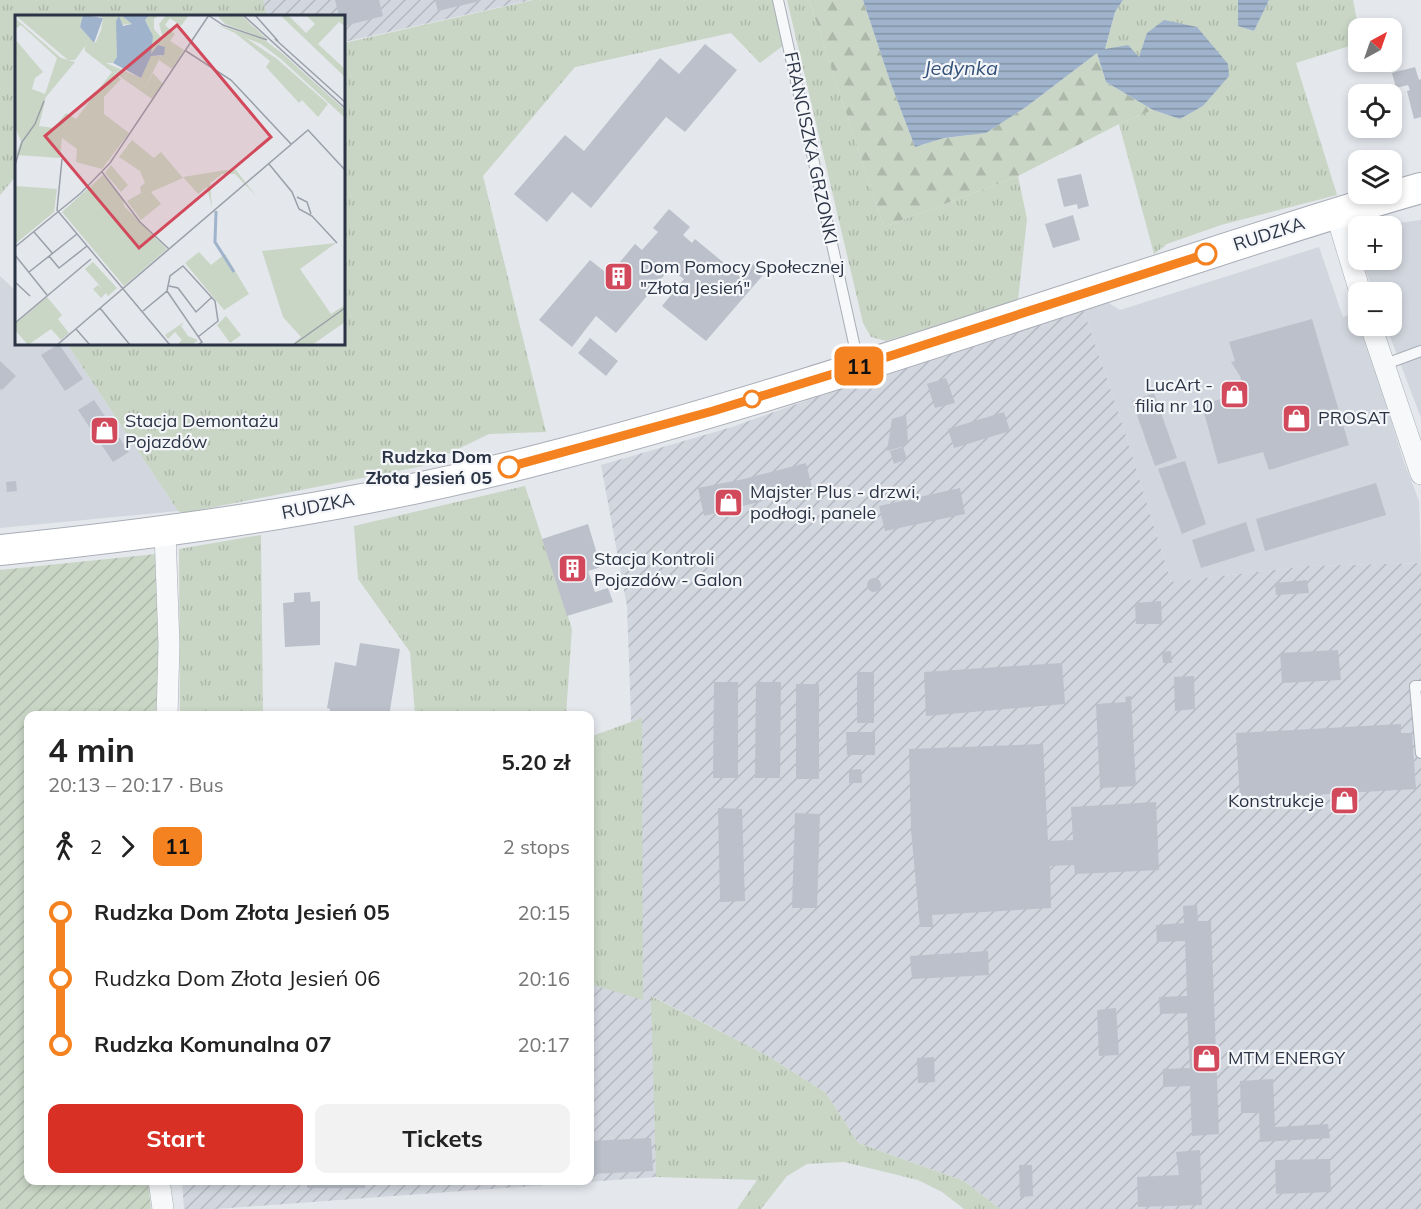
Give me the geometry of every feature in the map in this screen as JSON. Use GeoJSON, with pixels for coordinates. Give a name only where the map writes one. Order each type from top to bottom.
{"type":"FeatureCollection","features":[{"type":"Feature","properties":{"kind":"street","name":"RUDZKA"},"geometry":{"type":"LineString","coordinates":[[0,550],[165,532],[265,517],[518,465],[713,411],[1336,213],[1421,189]]}},
{"type":"Feature","properties":{"kind":"street"},"geometry":{"type":"LineString","coordinates":[[1336,213],[1357,282]]}},
{"type":"Feature","properties":{"kind":"street"},"geometry":{"type":"LineString","coordinates":[[1374,336],[1383,365],[1416,442],[1421,474]]}},
{"type":"Feature","properties":{"kind":"street"},"geometry":{"type":"LineString","coordinates":[[165,532],[169,645],[166,711]]}},
{"type":"Feature","properties":{"kind":"street"},"geometry":{"type":"LineString","coordinates":[[160,1185],[163,1209]]}},
{"type":"Feature","properties":{"kind":"lane","name":"FRANCISZKA GRZONKI"},"geometry":{"type":"LineString","coordinates":[[778,0],[859,366]]}},
{"type":"Feature","properties":{"kind":"lane"},"geometry":{"type":"LineString","coordinates":[[1383,365],[1421,351]]}},
{"type":"Feature","properties":{"kind":"lane"},"geometry":{"type":"LineString","coordinates":[[1421,686],[1416,686],[1421,753]]}},
{"type":"Feature","properties":{"kind":"shaded area"},"geometry":{"type":"Polygon","coordinates":[[[262,0],[531,0],[345,42],[345,15],[267,15],[262,0]]]}},
{"type":"Feature","properties":{"kind":"shaded area"},"geometry":{"type":"Polygon","coordinates":[[[1421,220],[1421,418],[1390,336],[1402,336],[1402,282],[1370,282],[1365,270],[1402,270],[1402,222],[1421,220]]]}},
{"type":"Feature","properties":{"kind":"shaded area"},"geometry":{"type":"Polygon","coordinates":[[[1319,247],[1343,317],[1348,315],[1348,336],[1365,336],[1403,459],[1419,501],[1421,563],[1308,566],[1171,582],[1123,426],[1083,309],[1107,302],[1120,310],[1319,247]]]}},
{"type":"Feature","properties":{"kind":"shaded area"},"geometry":{"type":"Polygon","coordinates":[[[0,276],[15,290],[15,345],[68,345],[178,511],[0,528],[0,276]]]}},
{"type":"Feature","properties":{"kind":"shaded area"},"geometry":{"type":"Polygon","coordinates":[[[1083,309],[1123,426],[1171,582],[1308,566],[1421,563],[1421,1209],[1000,1209],[964,1181],[858,1143],[826,1093],[768,1056],[652,996],[656,1177],[594,1181],[594,979],[641,993],[627,606],[601,465],[732,427],[926,358],[1083,309]]]}},
{"type":"Feature","properties":{"kind":"shaded area"},"geometry":{"type":"Polygon","coordinates":[[[182,1185],[546,1185],[215,1209],[184,1209],[182,1185]]]}},
{"type":"Feature","properties":{"kind":"green space"},"geometry":{"type":"Polygon","coordinates":[[[0,0],[263,0],[267,15],[15,15],[15,177],[0,195],[0,0]]]}},
{"type":"Feature","properties":{"kind":"green space"},"geometry":{"type":"Polygon","coordinates":[[[533,0],[774,0],[784,45],[760,63],[731,33],[575,67],[483,176],[546,432],[489,434],[423,466],[184,513],[178,511],[68,345],[345,345],[345,43],[533,0]]]}},
{"type":"Feature","properties":{"kind":"green space"},"geometry":{"type":"Polygon","coordinates":[[[787,0],[809,0],[884,227],[1018,176],[1027,219],[1018,300],[886,341],[871,337],[863,323],[787,0]]]}},
{"type":"Feature","properties":{"kind":"green space"},"geometry":{"type":"Polygon","coordinates":[[[809,0],[863,0],[915,147],[944,138],[986,133],[1026,107],[1097,53],[1106,82],[1153,110],[1119,124],[1018,176],[884,227],[809,0]]]}},
{"type":"Feature","properties":{"kind":"green space"},"geometry":{"type":"Polygon","coordinates":[[[1123,0],[1238,0],[1238,26],[1254,31],[1269,0],[1353,0],[1356,18],[1348,18],[1348,46],[1296,63],[1337,195],[1221,225],[1167,244],[1154,254],[1119,124],[1153,110],[1180,119],[1203,106],[1215,92],[1143,50],[1139,58],[1105,49],[1115,12],[1123,0]]]}},
{"type":"Feature","properties":{"kind":"green space"},"geometry":{"type":"Polygon","coordinates":[[[525,486],[572,629],[566,711],[415,711],[410,652],[358,579],[354,526],[525,486]]]}},
{"type":"Feature","properties":{"kind":"green space"},"geometry":{"type":"Polygon","coordinates":[[[261,535],[263,711],[180,711],[179,549],[261,535]]]}},
{"type":"Feature","properties":{"kind":"green space"},"geometry":{"type":"Polygon","coordinates":[[[156,554],[159,711],[24,711],[24,1185],[148,1185],[151,1209],[0,1209],[0,570],[156,554]]]}},
{"type":"Feature","properties":{"kind":"green space"},"geometry":{"type":"Polygon","coordinates":[[[642,718],[643,1000],[594,985],[594,735],[642,718]]]}},
{"type":"Feature","properties":{"kind":"green space"},"geometry":{"type":"Polygon","coordinates":[[[651,996],[768,1056],[826,1093],[858,1143],[964,1181],[1000,1209],[964,1209],[942,1192],[918,1180],[844,1162],[807,1164],[787,1176],[761,1209],[737,1209],[757,1180],[656,1177],[651,996]]]}},
{"type":"Feature","properties":{"kind":"water","name":"Jedynka"},"geometry":{"type":"Polygon","coordinates":[[[863,0],[1123,0],[1115,12],[1105,49],[1128,45],[1139,57],[1147,33],[1164,20],[1197,27],[1228,64],[1229,76],[1203,106],[1180,119],[1153,110],[1106,82],[1097,53],[1026,107],[986,133],[944,138],[915,147],[863,0]]]}},
{"type":"Feature","properties":{"kind":"water"},"geometry":{"type":"Polygon","coordinates":[[[1238,0],[1269,0],[1254,31],[1238,26],[1238,0]]]}},
{"type":"Feature","properties":{"kind":"building"},"geometry":{"type":"Polygon","coordinates":[[[335,0],[379,0],[383,16],[345,26],[345,15],[339,15],[335,0]]]}},
{"type":"Feature","properties":{"kind":"building"},"geometry":{"type":"Polygon","coordinates":[[[435,0],[480,0],[480,1],[438,11],[435,0]]]}},
{"type":"Feature","properties":{"kind":"building"},"geometry":{"type":"Polygon","coordinates":[[[705,44],[737,70],[685,132],[666,117],[591,208],[572,192],[547,222],[514,194],[565,135],[584,151],[660,58],[679,74],[705,44]]]}},
{"type":"Feature","properties":{"kind":"building"},"geometry":{"type":"Polygon","coordinates":[[[1415,67],[1419,80],[1421,79],[1421,117],[1414,119],[1407,91],[1410,90],[1408,85],[1402,86],[1402,84],[1395,84],[1392,73],[1415,67]]]}},
{"type":"Feature","properties":{"kind":"building"},"geometry":{"type":"Polygon","coordinates":[[[1081,174],[1089,206],[1078,209],[1077,204],[1064,207],[1057,179],[1081,174]]]}},
{"type":"Feature","properties":{"kind":"building","name":"Dom Pomocy Społecznej \"Złota Jesień\""},"geometry":{"type":"Polygon","coordinates":[[[669,209],[690,227],[683,235],[692,243],[695,239],[741,277],[752,263],[764,274],[706,341],[662,306],[684,279],[672,270],[669,274],[666,273],[616,333],[596,316],[572,347],[539,320],[590,260],[609,275],[635,244],[642,250],[658,232],[653,228],[669,209]]]}},
{"type":"Feature","properties":{"kind":"building"},"geometry":{"type":"Polygon","coordinates":[[[1073,215],[1080,240],[1053,248],[1045,224],[1073,215]]]}},
{"type":"Feature","properties":{"kind":"building","name":"PROSAT"},"geometry":{"type":"Polygon","coordinates":[[[1312,319],[1349,445],[1269,470],[1263,452],[1218,464],[1202,405],[1245,391],[1240,376],[1231,362],[1235,361],[1229,342],[1312,319]]]}},
{"type":"Feature","properties":{"kind":"building"},"geometry":{"type":"Polygon","coordinates":[[[590,338],[618,361],[606,376],[578,353],[590,338]]]}},
{"type":"Feature","properties":{"kind":"building"},"geometry":{"type":"Polygon","coordinates":[[[60,345],[83,379],[65,391],[41,355],[60,345]]]}},
{"type":"Feature","properties":{"kind":"building"},"geometry":{"type":"Polygon","coordinates":[[[0,361],[16,376],[2,390],[0,389],[0,361]]]}},
{"type":"Feature","properties":{"kind":"building"},"geometry":{"type":"Polygon","coordinates":[[[946,378],[955,403],[935,408],[927,384],[946,378]]]}},
{"type":"Feature","properties":{"kind":"building"},"geometry":{"type":"Polygon","coordinates":[[[1154,393],[1177,458],[1155,466],[1132,401],[1154,393]]]}},
{"type":"Feature","properties":{"kind":"building","name":"Stacja Demontażu Pojazdów"},"geometry":{"type":"Polygon","coordinates":[[[94,400],[129,452],[113,462],[78,410],[94,400]]]}},
{"type":"Feature","properties":{"kind":"building"},"geometry":{"type":"Polygon","coordinates":[[[1004,412],[1010,431],[954,448],[948,429],[1004,412]]]}},
{"type":"Feature","properties":{"kind":"building"},"geometry":{"type":"Polygon","coordinates":[[[906,415],[908,441],[904,446],[887,451],[892,419],[906,415]]]}},
{"type":"Feature","properties":{"kind":"building"},"geometry":{"type":"Polygon","coordinates":[[[903,447],[907,459],[894,464],[890,451],[903,447]]]}},
{"type":"Feature","properties":{"kind":"building"},"geometry":{"type":"Polygon","coordinates":[[[1185,461],[1206,524],[1182,534],[1158,469],[1185,461]]]}},
{"type":"Feature","properties":{"kind":"building","name":"Majster Plus - drzwi, podłogi, panele"},"geometry":{"type":"Polygon","coordinates":[[[806,463],[812,488],[704,516],[698,488],[806,463]]]}},
{"type":"Feature","properties":{"kind":"building"},"geometry":{"type":"Polygon","coordinates":[[[16,481],[17,491],[7,492],[6,482],[16,481]]]}},
{"type":"Feature","properties":{"kind":"building"},"geometry":{"type":"Polygon","coordinates":[[[1376,483],[1386,515],[1265,551],[1256,519],[1376,483]]]}},
{"type":"Feature","properties":{"kind":"building"},"geometry":{"type":"Polygon","coordinates":[[[960,488],[965,514],[885,531],[879,506],[960,488]]]}},
{"type":"Feature","properties":{"kind":"building"},"geometry":{"type":"Polygon","coordinates":[[[1246,522],[1255,551],[1201,568],[1192,540],[1246,522]]]}},
{"type":"Feature","properties":{"kind":"building","name":"Stacja Kontroli Pojazdów - Galon"},"geometry":{"type":"Polygon","coordinates":[[[588,524],[601,567],[588,571],[595,592],[608,588],[613,602],[567,616],[542,539],[588,524]]]}},
{"type":"Feature","properties":{"kind":"building"},"geometry":{"type":"Polygon","coordinates":[[[874,578],[879,580],[881,585],[879,590],[874,592],[869,590],[867,585],[869,580],[874,578]]]}},
{"type":"Feature","properties":{"kind":"building"},"geometry":{"type":"Polygon","coordinates":[[[1307,580],[1309,593],[1276,595],[1275,583],[1307,580]]]}},
{"type":"Feature","properties":{"kind":"building"},"geometry":{"type":"Polygon","coordinates":[[[310,592],[311,602],[320,601],[320,645],[285,647],[283,603],[294,602],[294,593],[310,592]]]}},
{"type":"Feature","properties":{"kind":"building"},"geometry":{"type":"Polygon","coordinates":[[[1161,601],[1162,624],[1136,624],[1135,603],[1161,601]]]}},
{"type":"Feature","properties":{"kind":"building"},"geometry":{"type":"Polygon","coordinates":[[[360,643],[400,649],[390,711],[330,711],[327,708],[335,662],[356,666],[360,643]]]}},
{"type":"Feature","properties":{"kind":"building"},"geometry":{"type":"Polygon","coordinates":[[[1338,650],[1341,680],[1282,683],[1280,653],[1338,650]]]}},
{"type":"Feature","properties":{"kind":"building"},"geometry":{"type":"Polygon","coordinates":[[[1171,651],[1172,663],[1163,663],[1162,652],[1171,651]]]}},
{"type":"Feature","properties":{"kind":"building"},"geometry":{"type":"Polygon","coordinates":[[[1062,663],[1065,704],[926,716],[924,672],[1062,663]]]}},
{"type":"Feature","properties":{"kind":"building"},"geometry":{"type":"Polygon","coordinates":[[[857,672],[874,672],[874,723],[857,723],[857,672]]]}},
{"type":"Feature","properties":{"kind":"building"},"geometry":{"type":"Polygon","coordinates":[[[1194,676],[1195,709],[1175,711],[1174,677],[1194,676]]]}},
{"type":"Feature","properties":{"kind":"building"},"geometry":{"type":"Polygon","coordinates":[[[714,682],[738,682],[738,778],[713,778],[714,682]]]}},
{"type":"Feature","properties":{"kind":"building"},"geometry":{"type":"Polygon","coordinates":[[[756,682],[781,682],[780,778],[755,778],[756,682]]]}},
{"type":"Feature","properties":{"kind":"building"},"geometry":{"type":"Polygon","coordinates":[[[796,684],[819,684],[819,779],[796,779],[796,684]]]}},
{"type":"Feature","properties":{"kind":"building"},"geometry":{"type":"Polygon","coordinates":[[[1131,696],[1136,786],[1100,788],[1096,704],[1126,702],[1125,697],[1131,696]]]}},
{"type":"Feature","properties":{"kind":"building"},"geometry":{"type":"Polygon","coordinates":[[[1401,724],[1401,733],[1412,733],[1416,789],[1240,799],[1236,733],[1401,724]]]}},
{"type":"Feature","properties":{"kind":"building"},"geometry":{"type":"Polygon","coordinates":[[[846,732],[875,732],[875,755],[847,755],[846,732]]]}},
{"type":"Feature","properties":{"kind":"building"},"geometry":{"type":"Polygon","coordinates":[[[1043,744],[1048,841],[1073,840],[1071,807],[1156,802],[1159,870],[1075,874],[1074,865],[1050,866],[1051,908],[932,915],[933,927],[920,927],[911,830],[909,749],[1043,744]]]}},
{"type":"Feature","properties":{"kind":"building"},"geometry":{"type":"Polygon","coordinates":[[[861,769],[862,783],[849,783],[849,770],[861,769]]]}},
{"type":"Feature","properties":{"kind":"building"},"geometry":{"type":"Polygon","coordinates":[[[718,808],[742,809],[745,901],[720,902],[718,808]]]}},
{"type":"Feature","properties":{"kind":"building"},"geometry":{"type":"Polygon","coordinates":[[[795,813],[820,814],[817,908],[792,908],[795,813]]]}},
{"type":"Feature","properties":{"kind":"building"},"geometry":{"type":"Polygon","coordinates":[[[1197,905],[1198,921],[1211,921],[1219,1134],[1192,1136],[1190,1086],[1163,1087],[1163,1069],[1190,1068],[1187,1013],[1160,1014],[1159,997],[1187,996],[1185,941],[1157,942],[1156,925],[1184,923],[1183,906],[1197,905]]]}},
{"type":"Feature","properties":{"kind":"building"},"geometry":{"type":"Polygon","coordinates":[[[988,951],[989,975],[912,979],[910,956],[988,951]]]}},
{"type":"Feature","properties":{"kind":"building"},"geometry":{"type":"Polygon","coordinates":[[[1116,1008],[1119,1055],[1099,1056],[1097,1010],[1116,1008]]]}},
{"type":"Feature","properties":{"kind":"building"},"geometry":{"type":"Polygon","coordinates":[[[934,1057],[935,1082],[918,1083],[917,1058],[934,1057]]]}},
{"type":"Feature","properties":{"kind":"building"},"geometry":{"type":"Polygon","coordinates":[[[1273,1079],[1275,1127],[1328,1124],[1330,1138],[1260,1142],[1259,1113],[1241,1113],[1240,1081],[1273,1079]]]}},
{"type":"Feature","properties":{"kind":"building"},"geometry":{"type":"Polygon","coordinates":[[[651,1138],[653,1171],[594,1174],[594,1141],[651,1138]]]}},
{"type":"Feature","properties":{"kind":"building"},"geometry":{"type":"Polygon","coordinates":[[[1200,1150],[1202,1205],[1138,1207],[1137,1177],[1179,1175],[1176,1152],[1200,1150]]]}},
{"type":"Feature","properties":{"kind":"building"},"geometry":{"type":"Polygon","coordinates":[[[1330,1159],[1331,1192],[1276,1194],[1275,1160],[1330,1159]]]}},
{"type":"Feature","properties":{"kind":"building"},"geometry":{"type":"Polygon","coordinates":[[[1019,1165],[1032,1165],[1033,1196],[1020,1197],[1019,1165]]]}},
{"type":"Feature","properties":{"kind":"building"},"geometry":{"type":"Polygon","coordinates":[[[307,1185],[365,1185],[365,1188],[307,1188],[307,1185]]]}},
{"type":"Feature","properties":{"kind":"bus line","name":"11"},"geometry":{"type":"LineString","coordinates":[[509,467],[713,411],[1206,254]]}},
{"type":"Feature","properties":{"kind":"place","name":"Dom Pomocy Społecznej \"Złota Jesień\""},"geometry":{"type":"Point","coordinates":[619,277]}},
{"type":"Feature","properties":{"kind":"place","name":"LucArt - filia nr 10"},"geometry":{"type":"Point","coordinates":[1234,395]}},
{"type":"Feature","properties":{"kind":"place","name":"PROSAT"},"geometry":{"type":"Point","coordinates":[1297,418]}},
{"type":"Feature","properties":{"kind":"place","name":"Stacja Demontażu Pojazdów"},"geometry":{"type":"Point","coordinates":[104,431]}},
{"type":"Feature","properties":{"kind":"place","name":"Rudzka Dom Złota Jesień 05"},"geometry":{"type":"Point","coordinates":[509,467]}},
{"type":"Feature","properties":{"kind":"place","name":"Majster Plus - drzwi, podłogi, panele"},"geometry":{"type":"Point","coordinates":[729,502]}},
{"type":"Feature","properties":{"kind":"place","name":"Stacja Kontroli Pojazdów - Galon"},"geometry":{"type":"Point","coordinates":[573,569]}},
{"type":"Feature","properties":{"kind":"place","name":"Konstrukcje"},"geometry":{"type":"Point","coordinates":[1345,801]}},
{"type":"Feature","properties":{"kind":"place","name":"MTM ENERGY"},"geometry":{"type":"Point","coordinates":[1207,1058]}}]}
